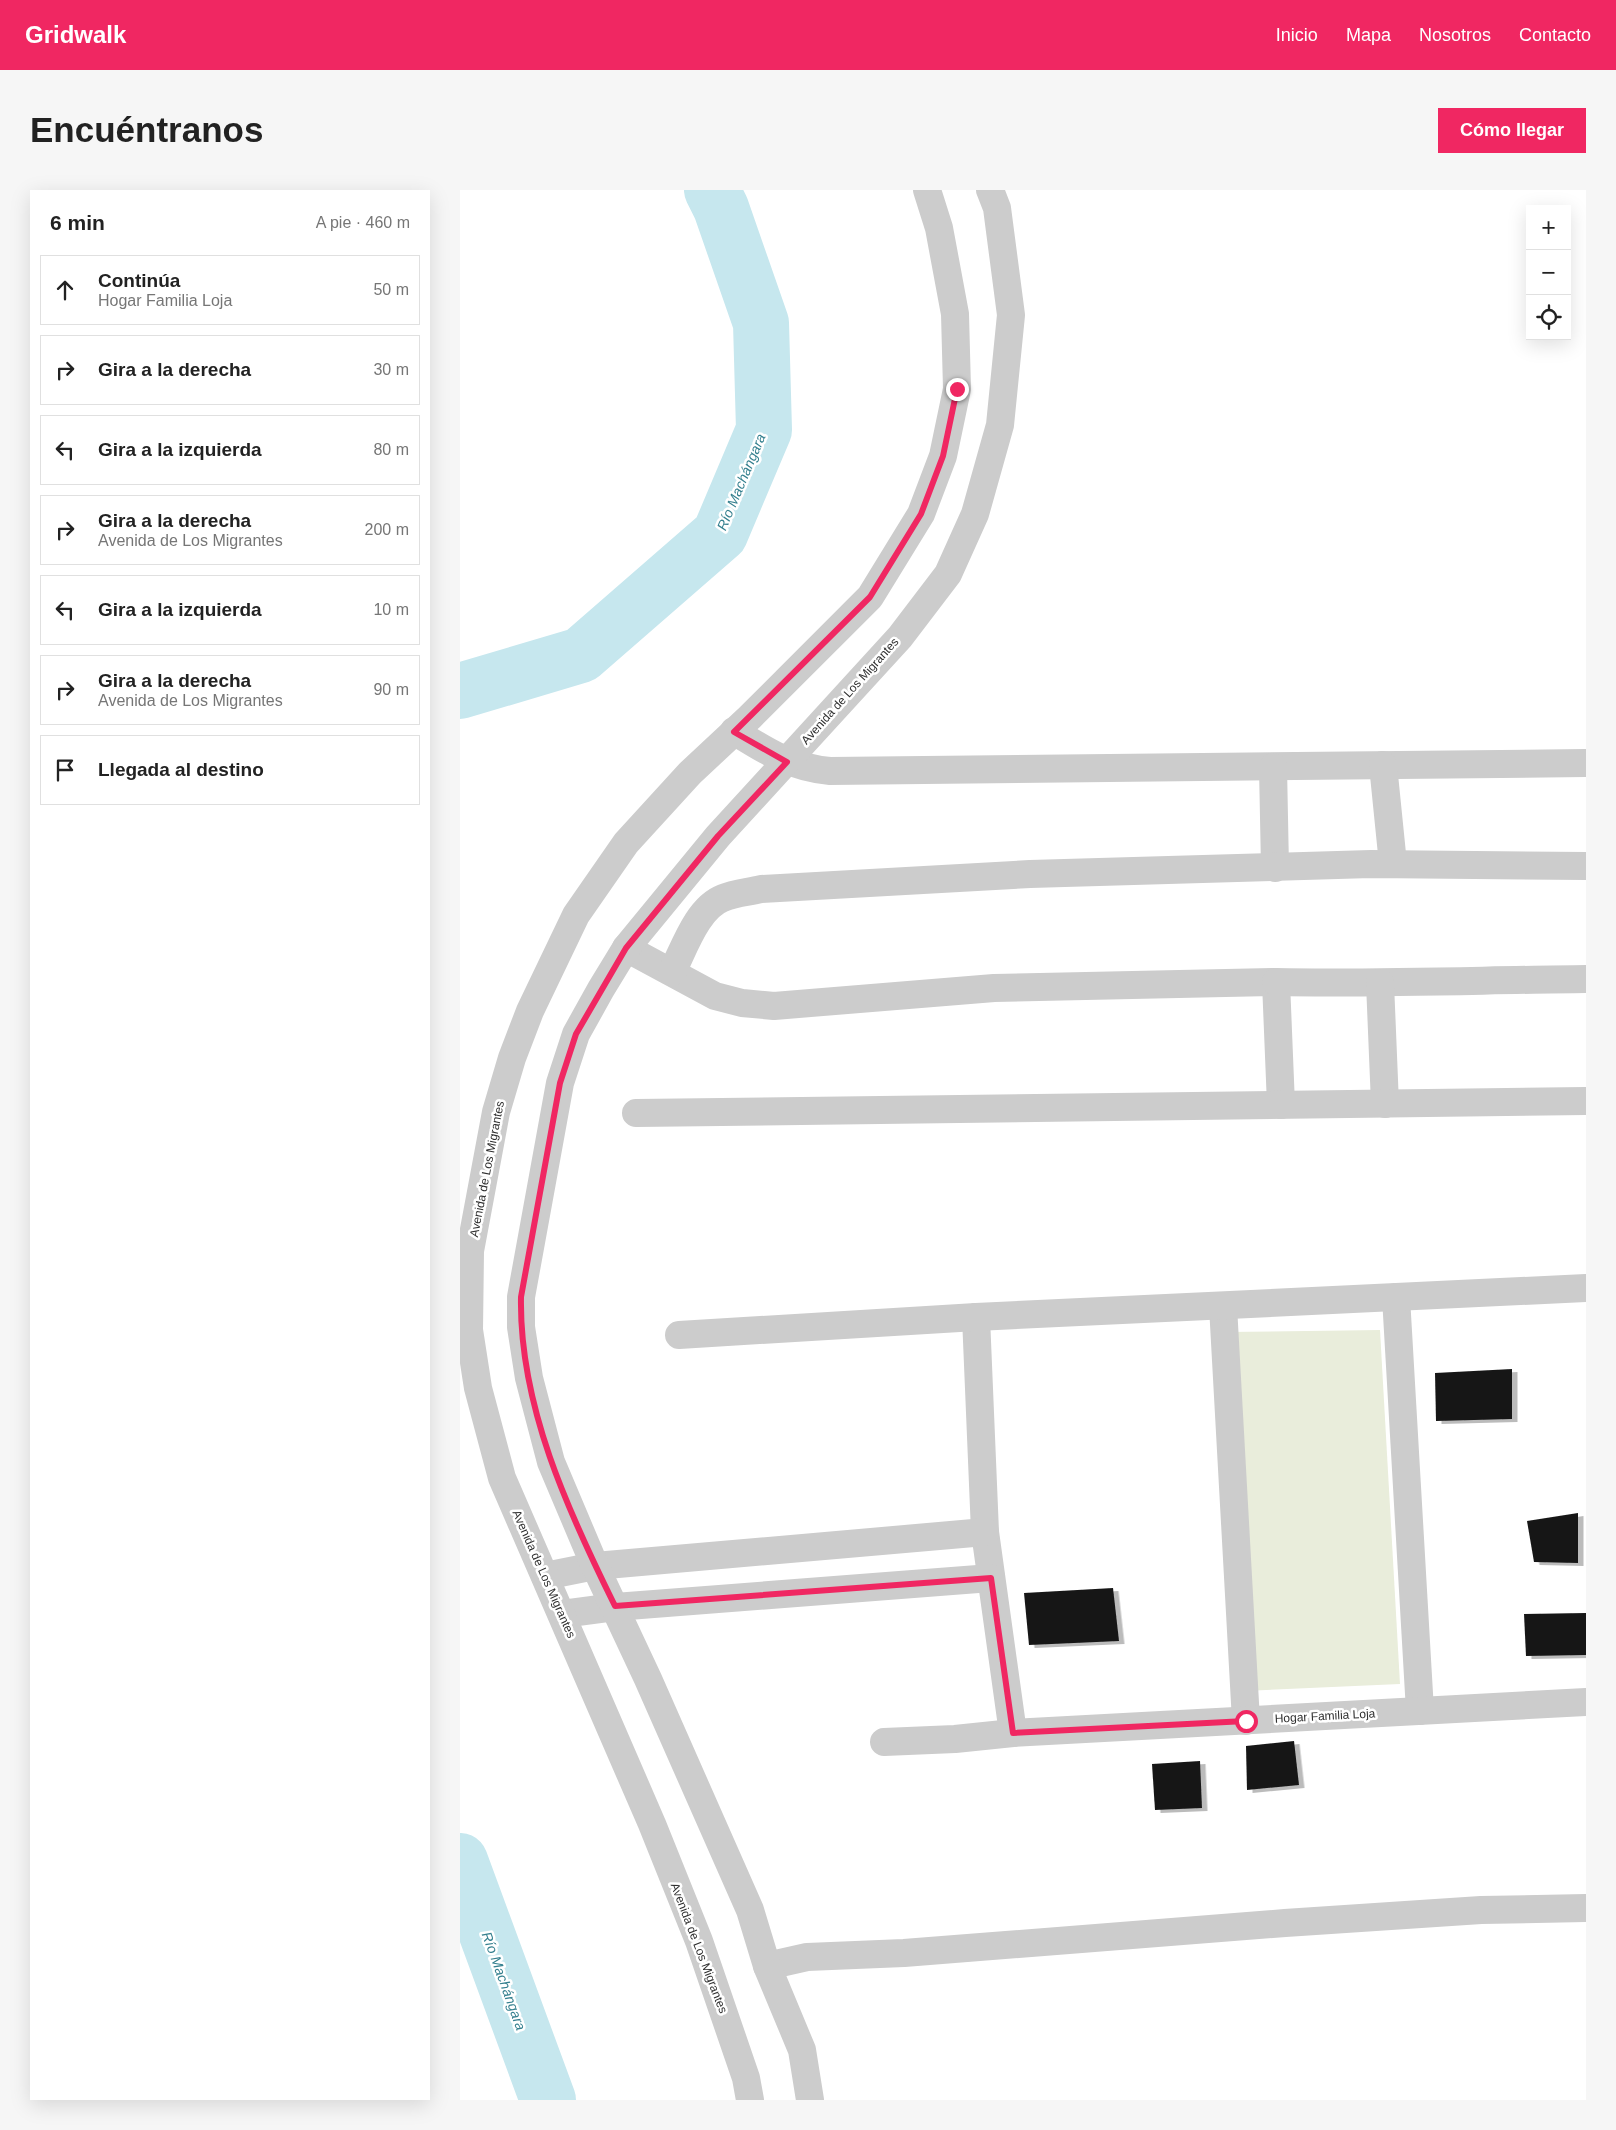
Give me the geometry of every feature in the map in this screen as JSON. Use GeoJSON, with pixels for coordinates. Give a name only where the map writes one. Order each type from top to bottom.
{"type":"FeatureCollection","features":[{"type":"Feature","properties":{"kind":"street","name":"Avenida de Los Migrantes"},"geometry":{"type":"LineString","coordinates":[[750,2100],[746,2078],[699,1941],[562,1614],[502,1478],[478,1388],[469,1330],[470,1251],[496,1112],[512,1058],[530,1011],[576,915],[626,843],[690,773],[870,597],[921,514],[943,456],[957,389],[955,314],[939,228],[926,190]]}},
{"type":"Feature","properties":{"kind":"street","name":"Avenida de Los Migrantes"},"geometry":{"type":"LineString","coordinates":[[810,2100],[802,2050],[767,1966],[750,1910],[735,1873],[615,1606],[595,1566],[551,1462],[528,1378],[520,1327],[521,1297],[560,1083],[576,1034],[626,948],[718,836],[900,636],[948,574],[975,514],[1000,425],[1011,315],[997,208],[990,190]]}},
{"type":"Feature","properties":{"kind":"street"},"geometry":{"type":"LineString","coordinates":[[734,732],[787,762],[812,769],[830,771],[1586,763]]}},
{"type":"Feature","properties":{"kind":"street"},"geometry":{"type":"LineString","coordinates":[[1383,765],[1393,864]]}},
{"type":"Feature","properties":{"kind":"street"},"geometry":{"type":"LineString","coordinates":[[1273,767],[1275,868]]}},
{"type":"Feature","properties":{"kind":"street"},"geometry":{"type":"LineString","coordinates":[[672,972],[692,931],[710,907],[722,898],[761,889],[1030,874],[1393,864],[1586,866]]}},
{"type":"Feature","properties":{"kind":"street"},"geometry":{"type":"LineString","coordinates":[[626,948],[715,996],[774,1006],[994,988],[1276,982],[1380,983],[1586,979]]}},
{"type":"Feature","properties":{"kind":"street"},"geometry":{"type":"LineString","coordinates":[[1276,982],[1281,1105]]}},
{"type":"Feature","properties":{"kind":"street"},"geometry":{"type":"LineString","coordinates":[[1380,983],[1385,1104]]}},
{"type":"Feature","properties":{"kind":"street"},"geometry":{"type":"LineString","coordinates":[[636,1113],[1586,1101]]}},
{"type":"Feature","properties":{"kind":"street"},"geometry":{"type":"LineString","coordinates":[[679,1335],[976,1318],[1586,1288]]}},
{"type":"Feature","properties":{"kind":"street"},"geometry":{"type":"LineString","coordinates":[[1396,1297],[1420,1711]]}},
{"type":"Feature","properties":{"kind":"street"},"geometry":{"type":"LineString","coordinates":[[1223,1306],[1246,1721]]}},
{"type":"Feature","properties":{"kind":"street"},"geometry":{"type":"LineString","coordinates":[[976,1318],[986,1532],[1013,1733]]}},
{"type":"Feature","properties":{"kind":"street"},"geometry":{"type":"LineString","coordinates":[[545,1576],[595,1566],[986,1532]]}},
{"type":"Feature","properties":{"kind":"street"},"geometry":{"type":"LineString","coordinates":[[562,1614],[615,1606],[991,1578]]}},
{"type":"Feature","properties":{"kind":"street","name":"Hogar Familia Loja"},"geometry":{"type":"LineString","coordinates":[[884,1742],[955,1739],[1013,1733],[1586,1702]]}},
{"type":"Feature","properties":{"kind":"street"},"geometry":{"type":"LineString","coordinates":[[767,1966],[807,1957],[904,1953],[1285,1923],[1481,1910],[1586,1908]]}},
{"type":"Feature","properties":{"kind":"green space"},"geometry":{"type":"Polygon","coordinates":[[[1380,1330],[1400,1684],[1244,1691],[1227,1332],[1380,1330]]]}},
{"type":"Feature","properties":{"kind":"building"},"geometry":{"type":"Polygon","coordinates":[[[1512,1369],[1512,1419],[1436,1421],[1435,1373],[1512,1369]]]}},
{"type":"Feature","properties":{"kind":"building"},"geometry":{"type":"Polygon","coordinates":[[[1578,1513],[1578,1563],[1534,1562],[1527,1521],[1578,1513]]]}},
{"type":"Feature","properties":{"kind":"building"},"geometry":{"type":"Polygon","coordinates":[[[1113,1588],[1119,1641],[1029,1645],[1024,1593],[1113,1588]]]}},
{"type":"Feature","properties":{"kind":"building"},"geometry":{"type":"Polygon","coordinates":[[[1586,1613],[1586,1655],[1526,1656],[1524,1614],[1586,1613]]]}},
{"type":"Feature","properties":{"kind":"building"},"geometry":{"type":"Polygon","coordinates":[[[1294,1741],[1299,1785],[1247,1790],[1246,1746],[1294,1741]]]}},
{"type":"Feature","properties":{"kind":"building"},"geometry":{"type":"Polygon","coordinates":[[[1200,1761],[1202,1808],[1155,1810],[1152,1764],[1200,1761]]]}},
{"type":"Feature","properties":{"kind":"waterway","name":"Río Machángara"},"geometry":{"type":"LineString","coordinates":[[460,691],[581,655],[720,534],[764,430],[761,323],[721,208],[712,190]]}},
{"type":"Feature","properties":{"kind":"waterway","name":"Río Machángara"},"geometry":{"type":"LineString","coordinates":[[460,1861],[548,2100]]}},
{"type":"Feature","properties":{"kind":"route"},"geometry":{"type":"LineString","coordinates":[[957,389],[943,456],[921,514],[870,597],[734,732],[787,762],[718,836],[626,948],[576,1034],[560,1083],[521,1297],[520,1327],[528,1378],[551,1462],[595,1566],[615,1606],[991,1578],[1013,1733],[1246,1721]]}}]}
